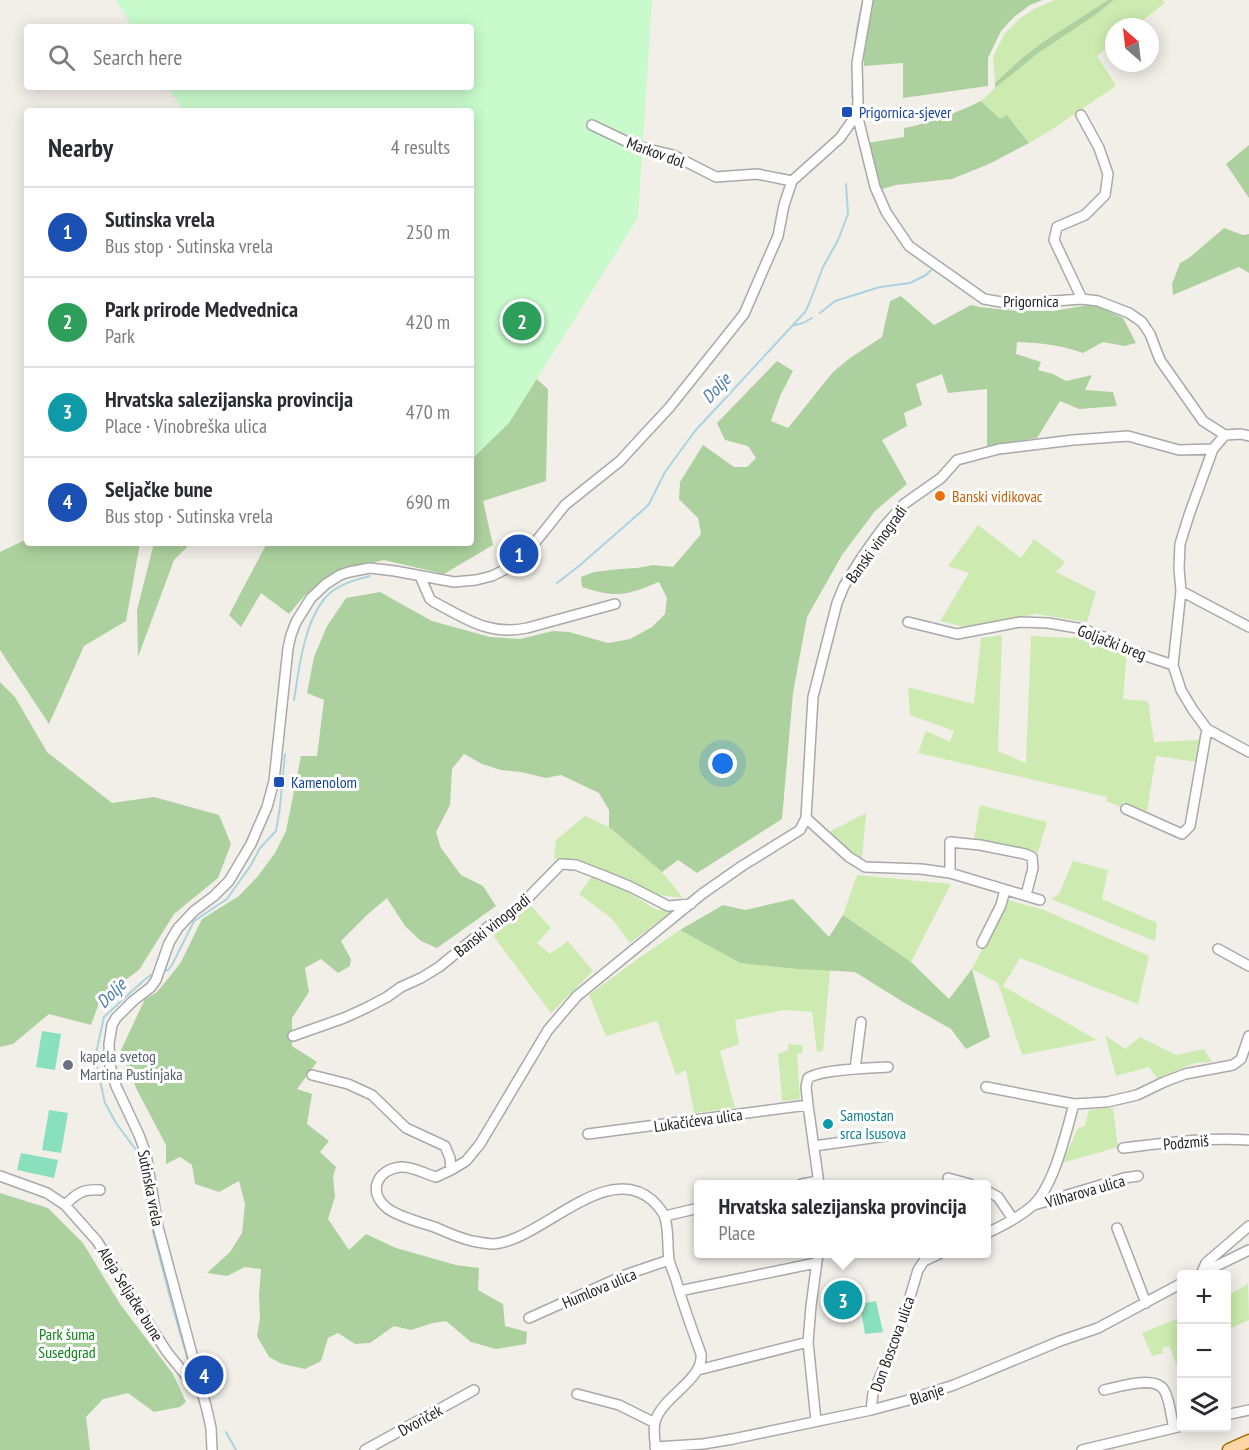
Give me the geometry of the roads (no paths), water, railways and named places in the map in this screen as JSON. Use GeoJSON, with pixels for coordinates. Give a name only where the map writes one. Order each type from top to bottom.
{"type":"FeatureCollection","features":[{"type":"Feature","properties":{"kind":"main road"},"geometry":{"type":"LineString","coordinates":[[1229,1450],[1249,1441]]}},
{"type":"Feature","properties":{"kind":"street","name":"Prigornica"},"geometry":{"type":"LineString","coordinates":[[868,0],[857,63],[857,114],[875,187],[886,212],[909,246],[984,299],[1013,304],[1082,299],[1098,301],[1129,313],[1142,322],[1150,334],[1160,360],[1203,421],[1225,435]]}},
{"type":"Feature","properties":{"kind":"street"},"geometry":{"type":"LineString","coordinates":[[792,181],[840,138],[857,114]]}},
{"type":"Feature","properties":{"kind":"street"},"geometry":{"type":"LineString","coordinates":[[1081,115],[1099,148],[1108,174],[1105,195],[1085,215],[1057,227],[1054,240],[1082,299]]}},
{"type":"Feature","properties":{"kind":"street","name":"Markov dol"},"geometry":{"type":"LineString","coordinates":[[592,125],[636,146],[673,154],[716,177],[757,174],[792,181]]}},
{"type":"Feature","properties":{"kind":"street","name":"Sutinska vrela"},"geometry":{"type":"LineString","coordinates":[[200,1384],[158,1227],[146,1154],[116,1086],[110,1065],[109,1044],[112,1025],[123,1010],[151,987],[156,980],[169,943],[178,928],[229,881],[251,844],[274,781],[289,641],[293,629],[311,598],[333,579],[349,572],[370,568],[454,582],[476,580],[492,576],[508,568],[529,550],[573,497],[603,476],[630,451],[669,408],[744,314],[778,236],[784,205],[792,181]]}},
{"type":"Feature","properties":{"kind":"street"},"geometry":{"type":"LineString","coordinates":[[1249,436],[1225,435],[1213,449],[1188,515],[1180,544],[1181,591],[1173,665],[1181,690],[1207,729],[1249,752]]}},
{"type":"Feature","properties":{"kind":"street","name":"Banski vinogradi"},"geometry":{"type":"LineString","coordinates":[[806,818],[813,697],[837,603],[844,586],[862,557],[904,504],[940,478],[957,460],[999,449],[1128,436],[1179,450],[1213,449]]}},
{"type":"Feature","properties":{"kind":"street"},"geometry":{"type":"LineString","coordinates":[[420,576],[430,599],[434,602],[475,623],[498,631],[520,630],[615,604]]}},
{"type":"Feature","properties":{"kind":"street"},"geometry":{"type":"LineString","coordinates":[[1181,591],[1249,627]]}},
{"type":"Feature","properties":{"kind":"street","name":"Goljački breg"},"geometry":{"type":"LineString","coordinates":[[908,622],[957,634],[1020,622],[1048,623],[1083,629],[1128,650],[1173,665]]}},
{"type":"Feature","properties":{"kind":"street"},"geometry":{"type":"LineString","coordinates":[[1126,809],[1182,834],[1190,826],[1207,729]]}},
{"type":"Feature","properties":{"kind":"street"},"geometry":{"type":"LineString","coordinates":[[656,1449],[655,1423],[661,1409],[698,1370],[702,1362],[669,1260],[665,1216],[652,1200],[641,1192],[610,1189],[593,1195],[516,1238],[494,1244],[471,1241],[387,1208],[376,1193],[376,1184],[382,1175],[391,1169],[408,1167],[435,1177],[466,1161],[480,1144],[548,1030],[577,996],[742,866],[800,830],[806,818],[849,857],[865,867],[921,869],[950,873],[1040,900]]}},
{"type":"Feature","properties":{"kind":"street"},"geometry":{"type":"LineString","coordinates":[[950,873],[950,842],[980,845],[1032,856],[1033,868],[1026,895]]}},
{"type":"Feature","properties":{"kind":"street","name":"Banski vinogradi"},"geometry":{"type":"LineString","coordinates":[[293,1036],[366,1008],[439,967],[489,926],[519,908],[561,864],[576,865],[602,875],[668,906],[691,904]]}},
{"type":"Feature","properties":{"kind":"street"},"geometry":{"type":"LineString","coordinates":[[982,943],[1001,905],[1005,890]]}},
{"type":"Feature","properties":{"kind":"street"},"geometry":{"type":"LineString","coordinates":[[1218,949],[1249,966]]}},
{"type":"Feature","properties":{"kind":"street"},"geometry":{"type":"LineString","coordinates":[[855,1069],[861,1022]]}},
{"type":"Feature","properties":{"kind":"street"},"geometry":{"type":"LineString","coordinates":[[986,1087],[1074,1104],[1107,1102],[1137,1095],[1185,1074],[1233,1065],[1241,1059],[1249,1036]]}},
{"type":"Feature","properties":{"kind":"street"},"geometry":{"type":"LineString","coordinates":[[818,1180],[806,1087],[808,1078],[816,1074],[888,1066]]}},
{"type":"Feature","properties":{"kind":"street"},"geometry":{"type":"LineString","coordinates":[[312,1075],[348,1084],[372,1095],[406,1128],[445,1146],[450,1158],[451,1170]]}},
{"type":"Feature","properties":{"kind":"street"},"geometry":{"type":"LineString","coordinates":[[991,1231],[1032,1206],[1044,1191],[1057,1161],[1074,1104]]}},
{"type":"Feature","properties":{"kind":"street","name":"Lukačićeva ulica"},"geometry":{"type":"LineString","coordinates":[[588,1134],[808,1105]]}},
{"type":"Feature","properties":{"kind":"street"},"geometry":{"type":"LineString","coordinates":[[814,1146],[886,1136]]}},
{"type":"Feature","properties":{"kind":"street","name":"Podzmiš"},"geometry":{"type":"LineString","coordinates":[[1123,1148],[1183,1141],[1249,1140]]}},
{"type":"Feature","properties":{"kind":"street","name":"Aleja Seljačke bune"},"geometry":{"type":"LineString","coordinates":[[0,1176],[47,1192],[65,1205],[97,1241],[138,1308],[181,1370],[193,1383],[200,1384]]}},
{"type":"Feature","properties":{"kind":"street","name":"Vilharova ulica"},"geometry":{"type":"LineString","coordinates":[[1032,1206],[1124,1178],[1138,1176]]}},
{"type":"Feature","properties":{"kind":"street"},"geometry":{"type":"LineString","coordinates":[[948,1178],[954,1180]]}},
{"type":"Feature","properties":{"kind":"street"},"geometry":{"type":"LineString","coordinates":[[65,1205],[76,1194],[89,1189],[100,1190]]}},
{"type":"Feature","properties":{"kind":"street"},"geometry":{"type":"LineString","coordinates":[[991,1193],[998,1197],[1012,1219]]}},
{"type":"Feature","properties":{"kind":"street"},"geometry":{"type":"LineString","coordinates":[[665,1216],[694,1209]]}},
{"type":"Feature","properties":{"kind":"street"},"geometry":{"type":"LineString","coordinates":[[1202,1270],[1206,1263],[1249,1226]]}},
{"type":"Feature","properties":{"kind":"street"},"geometry":{"type":"LineString","coordinates":[[1117,1228],[1146,1303]]}},
{"type":"Feature","properties":{"kind":"street"},"geometry":{"type":"LineString","coordinates":[[1208,1270],[1249,1250]]}},
{"type":"Feature","properties":{"kind":"street"},"geometry":{"type":"LineString","coordinates":[[679,1291],[817,1258],[808,1342],[816,1421]]}},
{"type":"Feature","properties":{"kind":"street","name":"Don Boscova ulica"},"geometry":{"type":"LineString","coordinates":[[871,1410],[873,1393],[901,1327],[918,1270],[924,1261],[930,1258]]}},
{"type":"Feature","properties":{"kind":"street","name":"Humlova ulica"},"geometry":{"type":"LineString","coordinates":[[529,1318],[626,1275],[669,1260]]}},
{"type":"Feature","properties":{"kind":"street","name":"Blanje"},"geometry":{"type":"LineString","coordinates":[[656,1449],[733,1439],[905,1401],[954,1385],[1060,1341],[1098,1328],[1177,1286]]}},
{"type":"Feature","properties":{"kind":"street"},"geometry":{"type":"LineString","coordinates":[[698,1370],[808,1342]]}},
{"type":"Feature","properties":{"kind":"street"},"geometry":{"type":"LineString","coordinates":[[1104,1390],[1137,1383],[1154,1383],[1165,1391],[1177,1424]]}},
{"type":"Feature","properties":{"kind":"street"},"geometry":{"type":"LineString","coordinates":[[200,1384],[209,1420],[212,1450]]}},
{"type":"Feature","properties":{"kind":"street","name":"Dvoriček"},"geometry":{"type":"LineString","coordinates":[[365,1450],[474,1390]]}},
{"type":"Feature","properties":{"kind":"street"},"geometry":{"type":"LineString","coordinates":[[577,1394],[619,1406],[655,1423]]}},
{"type":"Feature","properties":{"kind":"street"},"geometry":{"type":"LineString","coordinates":[[1231,1414],[1249,1410]]}},
{"type":"Feature","properties":{"kind":"street"},"geometry":{"type":"LineString","coordinates":[[1082,1450],[1177,1427]]}},
{"type":"Feature","properties":{"kind":"waterway","name":"Dolje"},"geometry":{"type":"LineString","coordinates":[[855,47],[863,0]]}},
{"type":"Feature","properties":{"kind":"waterway","name":"Dolje"},"geometry":{"type":"LineString","coordinates":[[852,98],[853,74]]}},
{"type":"Feature","properties":{"kind":"waterway","name":"Dolje"},"geometry":{"type":"LineString","coordinates":[[557,583],[649,504],[665,472],[695,431],[805,312],[848,214],[846,184]]}},
{"type":"Feature","properties":{"kind":"waterway"},"geometry":{"type":"LineString","coordinates":[[820,313],[835,301],[880,287],[910,283],[926,275],[933,268]]}},
{"type":"Feature","properties":{"kind":"waterway"},"geometry":{"type":"LineString","coordinates":[[792,326],[812,318]]}},
{"type":"Feature","properties":{"kind":"waterway","name":"Dolje"},"geometry":{"type":"LineString","coordinates":[[294,700],[307,633],[318,608],[325,598],[340,586],[370,576]]}},
{"type":"Feature","properties":{"kind":"waterway","name":"Dolje"},"geometry":{"type":"LineString","coordinates":[[161,972],[168,970],[172,965],[194,921],[227,899],[260,848],[276,831],[285,754]]}},
{"type":"Feature","properties":{"kind":"waterway","name":"Dolje"},"geometry":{"type":"LineString","coordinates":[[156,974],[143,981],[104,1017],[95,1058],[105,1103],[116,1123],[139,1154],[151,1224],[189,1364]]}},
{"type":"Feature","properties":{"kind":"waterway","name":"Dolje"},"geometry":{"type":"LineString","coordinates":[[226,1432],[236,1450]]}},
{"type":"Feature","properties":{"kind":"place","name":"Prigornica-sjever"},"geometry":{"type":"Point","coordinates":[847,112]}},
{"type":"Feature","properties":{"kind":"place","name":"Park prirode Medvednica"},"geometry":{"type":"Point","coordinates":[522,321]}},
{"type":"Feature","properties":{"kind":"place","name":"Banski vidikovac"},"geometry":{"type":"Point","coordinates":[940,496]}},
{"type":"Feature","properties":{"kind":"place","name":"Sutinska vrela"},"geometry":{"type":"Point","coordinates":[519,554]}},
{"type":"Feature","properties":{"kind":"place","name":"Kamenolom"},"geometry":{"type":"Point","coordinates":[279,782]}},
{"type":"Feature","properties":{"kind":"place","name":"kapela svetog Martina Pustinjaka"},"geometry":{"type":"Point","coordinates":[68,1065]}},
{"type":"Feature","properties":{"kind":"place","name":"Samostan srca Isusova"},"geometry":{"type":"Point","coordinates":[828,1124]}},
{"type":"Feature","properties":{"kind":"place","name":"Hrvatska salezijanska provincija"},"geometry":{"type":"Point","coordinates":[843,1300]}},
{"type":"Feature","properties":{"kind":"place","name":"Seljačke bune"},"geometry":{"type":"Point","coordinates":[204,1375]}},
{"type":"Feature","properties":{"kind":"park label","name":"Park šuma Susedgrad"},"geometry":{"type":"Point","coordinates":[67,1343]}}]}
